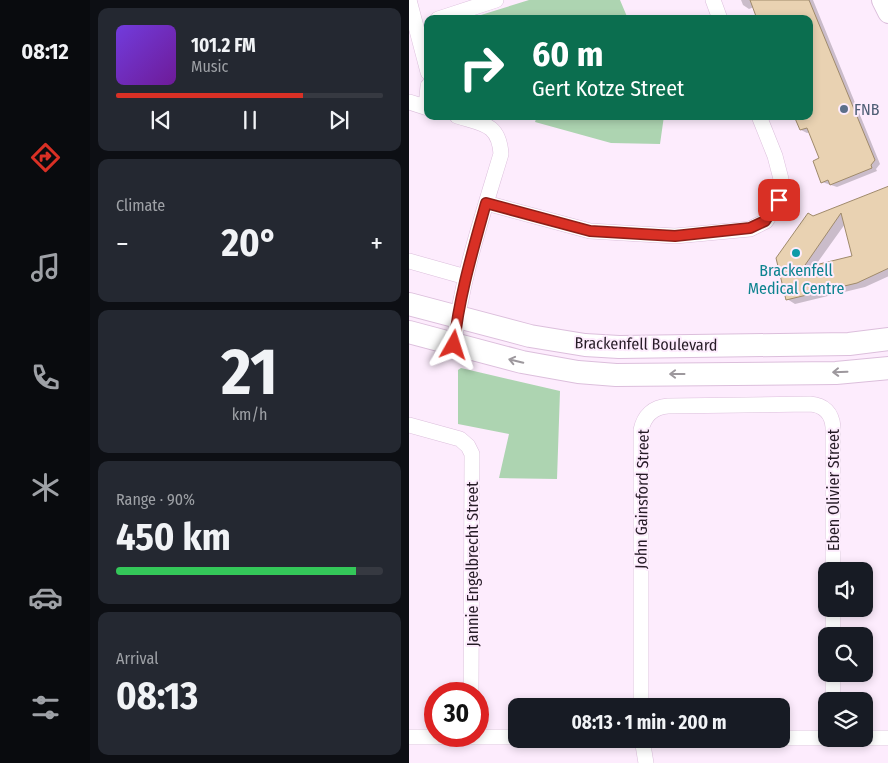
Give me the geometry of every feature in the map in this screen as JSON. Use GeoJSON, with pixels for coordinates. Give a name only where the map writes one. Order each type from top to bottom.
{"type":"FeatureCollection","features":[{"type":"Feature","properties":{"kind":"street"},"geometry":{"type":"LineString","coordinates":[[409,0],[422,24],[424,40]]}},
{"type":"Feature","properties":{"kind":"street"},"geometry":{"type":"LineString","coordinates":[[450,15],[496,0]]}},
{"type":"Feature","properties":{"kind":"street"},"geometry":{"type":"LineString","coordinates":[[713,0],[719,15]]}},
{"type":"Feature","properties":{"kind":"street"},"geometry":{"type":"LineString","coordinates":[[883,0],[888,12]]}},
{"type":"Feature","properties":{"kind":"street"},"geometry":{"type":"LineString","coordinates":[[409,102],[424,107]]}},
{"type":"Feature","properties":{"kind":"street"},"geometry":{"type":"LineString","coordinates":[[454,345],[465,277],[501,154],[500,139],[493,130],[469,120]]}},
{"type":"Feature","properties":{"kind":"street"},"geometry":{"type":"LineString","coordinates":[[486,203],[590,231],[675,236],[750,228],[765,221],[779,200],[781,179],[775,156],[761,120]]}},
{"type":"Feature","properties":{"kind":"street"},"geometry":{"type":"LineString","coordinates":[[409,261],[465,277]]}},
{"type":"Feature","properties":{"kind":"street","name":"Brackenfell Boulevard"},"geometry":{"type":"LineString","coordinates":[[409,304],[457,318],[555,341],[619,347],[849,344],[888,339]]}},
{"type":"Feature","properties":{"kind":"street","name":"Brackenfell Boulevard"},"geometry":{"type":"LineString","coordinates":[[409,332],[547,368],[578,372],[606,374],[836,372],[888,368]]}},
{"type":"Feature","properties":{"kind":"street","name":"John Gainsford Street"},"geometry":{"type":"LineString","coordinates":[[641,698],[641,430],[644,419],[652,411],[663,407],[810,404],[826,410]]}},
{"type":"Feature","properties":{"kind":"street","name":"Eben Olivier Street"},"geometry":{"type":"LineString","coordinates":[[826,410],[833,421],[833,562]]}},
{"type":"Feature","properties":{"kind":"street","name":"Jannie Engelbrecht Street"},"geometry":{"type":"LineString","coordinates":[[409,425],[460,439],[468,446],[472,454],[471,682]]}},
{"type":"Feature","properties":{"kind":"street"},"geometry":{"type":"LineString","coordinates":[[409,737],[424,737]]}},
{"type":"Feature","properties":{"kind":"street"},"geometry":{"type":"LineString","coordinates":[[489,737],[508,737]]}},
{"type":"Feature","properties":{"kind":"street"},"geometry":{"type":"LineString","coordinates":[[790,738],[818,738]]}},
{"type":"Feature","properties":{"kind":"street"},"geometry":{"type":"LineString","coordinates":[[873,738],[888,738]]}},
{"type":"Feature","properties":{"kind":"street"},"geometry":{"type":"LineString","coordinates":[[643,748],[645,763]]}},
{"type":"Feature","properties":{"kind":"green space"},"geometry":{"type":"Polygon","coordinates":[[[529,0],[620,0],[626,15],[481,15],[529,0]]]}},
{"type":"Feature","properties":{"kind":"green space"},"geometry":{"type":"Polygon","coordinates":[[[536,120],[663,120],[660,144],[611,143],[535,122],[536,120]]]}},
{"type":"Feature","properties":{"kind":"green space"},"geometry":{"type":"Polygon","coordinates":[[[461,368],[560,391],[557,479],[499,478],[509,434],[458,424],[458,370],[461,368]]]}},
{"type":"Feature","properties":{"kind":"building"},"geometry":{"type":"Polygon","coordinates":[[[750,0],[809,0],[875,160],[871,165],[872,168],[830,185],[828,180],[821,183],[813,161],[819,158],[807,128],[800,130],[796,120],[813,120],[813,15],[756,15],[750,0]]]}},
{"type":"Feature","properties":{"kind":"building","name":"Brackenfell Medical Centre"},"geometry":{"type":"Polygon","coordinates":[[[889,186],[889,268],[857,283],[786,300],[776,258],[808,213],[813,216],[889,186]],[[841,213],[803,268],[852,256],[841,213]]]}},
{"type":"Feature","properties":{"kind":"place","name":"FNB"},"geometry":{"type":"Point","coordinates":[844,109]}},
{"type":"Feature","properties":{"kind":"place","name":"Brackenfell Medical Centre"},"geometry":{"type":"Point","coordinates":[796,253]}},
{"type":"Feature","properties":{"kind":"route"},"geometry":{"type":"LineString","coordinates":[[454,345],[465,277],[486,203],[590,231],[675,236],[750,228],[765,221],[779,200]]}}]}
